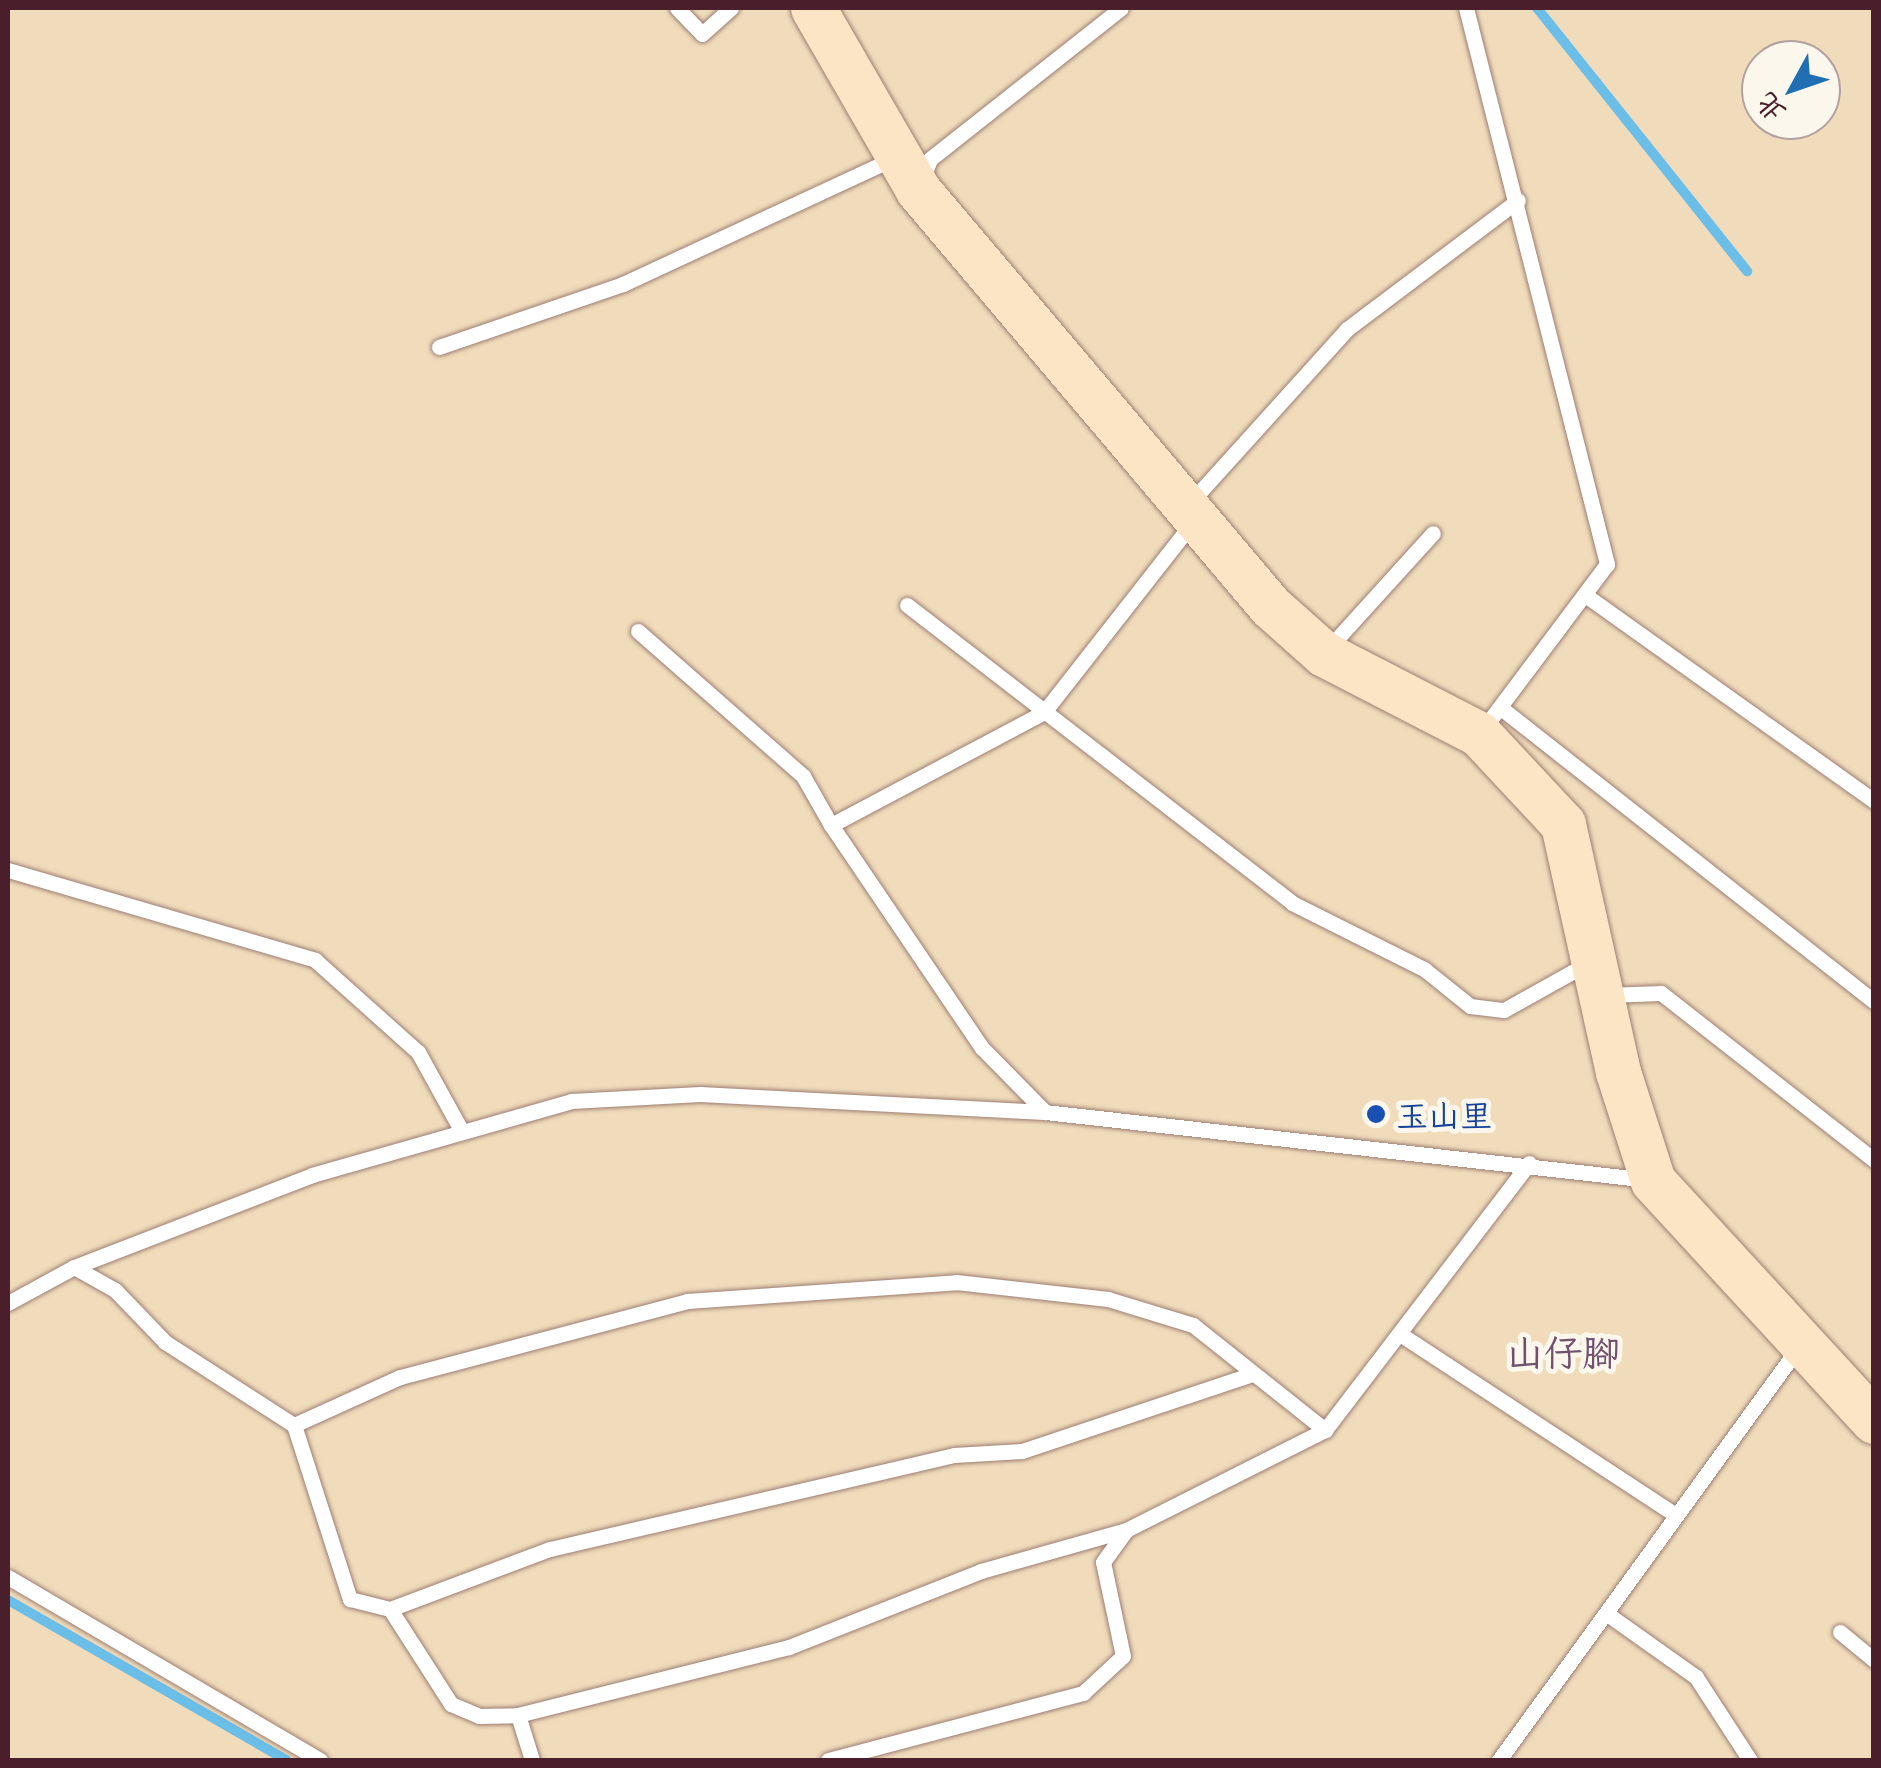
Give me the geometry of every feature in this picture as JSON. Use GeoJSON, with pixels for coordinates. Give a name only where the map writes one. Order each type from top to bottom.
{"type":"FeatureCollection","features":[{"type":"Feature","properties":{"kind":"street"},"geometry":{"type":"LineString","coordinates":[[813,8],[906,174],[1188,516],[1324,654],[1490,721],[1563,824],[1653,1181],[1874,1421]]}},
{"type":"Feature","properties":{"kind":"lane"},"geometry":{"type":"LineString","coordinates":[[677,8],[702,34],[731,8]]}},
{"type":"Feature","properties":{"kind":"lane"},"geometry":{"type":"LineString","coordinates":[[440,347],[624,284],[906,174],[930,160],[1120,8]]}},
{"type":"Feature","properties":{"kind":"lane"},"geometry":{"type":"LineString","coordinates":[[1466,8],[1518,200],[1607,564],[1588,597],[1490,721],[1874,1001]]}},
{"type":"Feature","properties":{"kind":"lane"},"geometry":{"type":"LineString","coordinates":[[831,825],[1044,712],[1188,516],[1347,329],[1518,200]]}},
{"type":"Feature","properties":{"kind":"lane"},"geometry":{"type":"LineString","coordinates":[[1324,654],[1432,533]]}},
{"type":"Feature","properties":{"kind":"lane"},"geometry":{"type":"LineString","coordinates":[[1588,597],[1874,801]]}},
{"type":"Feature","properties":{"kind":"lane"},"geometry":{"type":"LineString","coordinates":[[907,605],[1292,903],[1424,969],[1470,1006],[1504,1010],[1599,977],[1661,992],[1874,1160]]}},
{"type":"Feature","properties":{"kind":"lane"},"geometry":{"type":"LineString","coordinates":[[638,631],[803,776],[831,825],[982,1048],[1046,1112]]}},
{"type":"Feature","properties":{"kind":"lane"},"geometry":{"type":"LineString","coordinates":[[8,870],[315,960],[418,1052],[460,1128]]}},
{"type":"Feature","properties":{"kind":"lane"},"geometry":{"type":"LineString","coordinates":[[8,1303],[74,1267],[460,1128],[571,1101],[700,1094],[1046,1112],[1529,1163],[1653,1181]]}},
{"type":"Feature","properties":{"kind":"lane"},"geometry":{"type":"LineString","coordinates":[[390,1609],[451,1704],[479,1716],[518,1715],[805,1642],[982,1571],[1126,1530],[1325,1430],[1529,1163]]}},
{"type":"Feature","properties":{"kind":"lane"},"geometry":{"type":"LineString","coordinates":[[74,1267],[115,1290],[165,1342],[294,1425],[338,1581],[350,1598],[390,1609],[550,1550],[954,1455],[1022,1451],[1252,1374]]}},
{"type":"Feature","properties":{"kind":"lane"},"geometry":{"type":"LineString","coordinates":[[294,1425],[400,1377],[687,1302],[790,1289],[956,1282],[1108,1299],[1193,1324],[1325,1430]]}},
{"type":"Feature","properties":{"kind":"lane"},"geometry":{"type":"LineString","coordinates":[[1400,1334],[1673,1513]]}},
{"type":"Feature","properties":{"kind":"lane"},"geometry":{"type":"LineString","coordinates":[[1500,1760],[1610,1616],[1673,1513],[1800,1344]]}},
{"type":"Feature","properties":{"kind":"lane"},"geometry":{"type":"LineString","coordinates":[[828,1760],[1083,1693],[1123,1656],[1103,1562],[1126,1530]]}},
{"type":"Feature","properties":{"kind":"lane"},"geometry":{"type":"LineString","coordinates":[[8,1577],[320,1760]]}},
{"type":"Feature","properties":{"kind":"lane"},"geometry":{"type":"LineString","coordinates":[[1610,1616],[1696,1677],[1750,1760]]}},
{"type":"Feature","properties":{"kind":"lane"},"geometry":{"type":"LineString","coordinates":[[1840,1632],[1874,1660]]}},
{"type":"Feature","properties":{"kind":"lane"},"geometry":{"type":"LineString","coordinates":[[518,1715],[532,1760]]}},
{"type":"Feature","properties":{"kind":"waterway"},"geometry":{"type":"LineString","coordinates":[[1537,8],[1747,271]]}},
{"type":"Feature","properties":{"kind":"waterway"},"geometry":{"type":"LineString","coordinates":[[8,1600],[286,1760]]}},
{"type":"Feature","properties":{"kind":"place","name":"玉山里"},"geometry":{"type":"Point","coordinates":[1376,1114]}},
{"type":"Feature","properties":{"kind":"district","name":"山仔腳"},"geometry":{"type":"Point","coordinates":[1563,1351]}}]}
